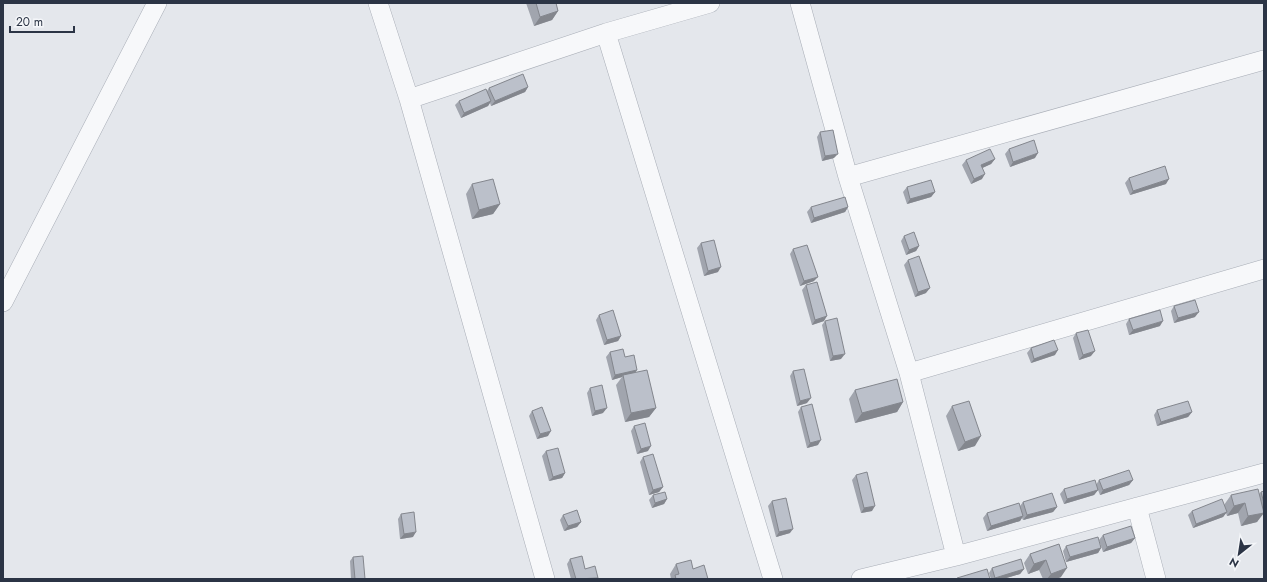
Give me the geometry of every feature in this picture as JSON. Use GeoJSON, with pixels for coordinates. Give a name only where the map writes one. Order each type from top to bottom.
{"type":"FeatureCollection","features":[{"type":"Feature","properties":{"kind":"street"},"geometry":{"type":"LineString","coordinates":[[3,302],[157,3]]}},
{"type":"Feature","properties":{"kind":"street"},"geometry":{"type":"LineString","coordinates":[[378,3],[409,99],[544,579]]}},
{"type":"Feature","properties":{"kind":"street"},"geometry":{"type":"LineString","coordinates":[[409,99],[606,33],[710,3]]}},
{"type":"Feature","properties":{"kind":"street"},"geometry":{"type":"LineString","coordinates":[[800,3],[848,177],[909,373],[956,556]]}},
{"type":"Feature","properties":{"kind":"street"},"geometry":{"type":"LineString","coordinates":[[606,33],[773,579]]}},
{"type":"Feature","properties":{"kind":"street"},"geometry":{"type":"LineString","coordinates":[[848,177],[1264,60]]}},
{"type":"Feature","properties":{"kind":"street"},"geometry":{"type":"LineString","coordinates":[[909,373],[1264,269]]}},
{"type":"Feature","properties":{"kind":"street"},"geometry":{"type":"LineString","coordinates":[[861,579],[956,556],[1264,473]]}},
{"type":"Feature","properties":{"kind":"street"},"geometry":{"type":"LineString","coordinates":[[1137,507],[1156,579]]}},
{"type":"Feature","properties":{"kind":"building"},"geometry":{"type":"Polygon","coordinates":[[[536,3],[556,3],[558,11],[540,17],[536,3]]]}},
{"type":"Feature","properties":{"kind":"building"},"geometry":{"type":"Polygon","coordinates":[[[523,74],[528,87],[495,101],[489,88],[523,74]]]}},
{"type":"Feature","properties":{"kind":"building"},"geometry":{"type":"Polygon","coordinates":[[[486,89],[491,101],[464,113],[459,101],[486,89]]]}},
{"type":"Feature","properties":{"kind":"building"},"geometry":{"type":"Polygon","coordinates":[[[833,130],[838,154],[825,156],[820,132],[833,130]]]}},
{"type":"Feature","properties":{"kind":"building"},"geometry":{"type":"Polygon","coordinates":[[[1034,140],[1038,153],[1013,162],[1009,149],[1034,140]]]}},
{"type":"Feature","properties":{"kind":"building"},"geometry":{"type":"Polygon","coordinates":[[[990,149],[995,159],[981,165],[985,174],[974,179],[966,160],[990,149]]]}},
{"type":"Feature","properties":{"kind":"building"},"geometry":{"type":"Polygon","coordinates":[[[1165,166],[1169,179],[1133,191],[1129,178],[1165,166]]]}},
{"type":"Feature","properties":{"kind":"building"},"geometry":{"type":"Polygon","coordinates":[[[493,179],[500,204],[479,210],[472,184],[493,179]]]}},
{"type":"Feature","properties":{"kind":"building"},"geometry":{"type":"Polygon","coordinates":[[[931,180],[935,192],[910,199],[907,187],[931,180]]]}},
{"type":"Feature","properties":{"kind":"building"},"geometry":{"type":"Polygon","coordinates":[[[845,197],[848,207],[814,218],[811,207],[845,197]]]}},
{"type":"Feature","properties":{"kind":"building"},"geometry":{"type":"Polygon","coordinates":[[[914,232],[919,246],[909,250],[904,236],[914,232]]]}},
{"type":"Feature","properties":{"kind":"building"},"geometry":{"type":"Polygon","coordinates":[[[714,240],[721,267],[708,271],[701,243],[714,240]]]}},
{"type":"Feature","properties":{"kind":"building"},"geometry":{"type":"Polygon","coordinates":[[[807,245],[818,277],[804,281],[793,249],[807,245]]]}},
{"type":"Feature","properties":{"kind":"building"},"geometry":{"type":"Polygon","coordinates":[[[919,256],[930,288],[918,292],[908,260],[919,256]]]}},
{"type":"Feature","properties":{"kind":"building"},"geometry":{"type":"Polygon","coordinates":[[[817,282],[827,316],[815,320],[806,285],[817,282]]]}},
{"type":"Feature","properties":{"kind":"building"},"geometry":{"type":"Polygon","coordinates":[[[1195,300],[1199,312],[1178,318],[1174,306],[1195,300]]]}},
{"type":"Feature","properties":{"kind":"building"},"geometry":{"type":"Polygon","coordinates":[[[613,310],[621,336],[607,340],[599,315],[613,310]]]}},
{"type":"Feature","properties":{"kind":"building"},"geometry":{"type":"Polygon","coordinates":[[[1160,310],[1163,321],[1133,330],[1129,319],[1160,310]]]}},
{"type":"Feature","properties":{"kind":"building"},"geometry":{"type":"Polygon","coordinates":[[[837,318],[845,354],[833,356],[825,321],[837,318]]]}},
{"type":"Feature","properties":{"kind":"building"},"geometry":{"type":"Polygon","coordinates":[[[1088,330],[1095,351],[1083,355],[1076,333],[1088,330]]]}},
{"type":"Feature","properties":{"kind":"building"},"geometry":{"type":"Polygon","coordinates":[[[1054,340],[1058,350],[1034,359],[1031,348],[1054,340]]]}},
{"type":"Feature","properties":{"kind":"building"},"geometry":{"type":"Polygon","coordinates":[[[623,349],[625,357],[634,355],[637,370],[615,375],[610,352],[623,349]]]}},
{"type":"Feature","properties":{"kind":"building"},"geometry":{"type":"Polygon","coordinates":[[[804,369],[811,398],[800,401],[793,371],[804,369]]]}},
{"type":"Feature","properties":{"kind":"building"},"geometry":{"type":"Polygon","coordinates":[[[647,370],[656,408],[631,413],[623,375],[647,370]]]}},
{"type":"Feature","properties":{"kind":"building"},"geometry":{"type":"Polygon","coordinates":[[[897,379],[903,402],[862,413],[855,390],[897,379]]]}},
{"type":"Feature","properties":{"kind":"building"},"geometry":{"type":"Polygon","coordinates":[[[602,385],[607,408],[595,411],[590,388],[602,385]]]}},
{"type":"Feature","properties":{"kind":"building"},"geometry":{"type":"Polygon","coordinates":[[[969,401],[981,436],[965,442],[952,406],[969,401]]]}},
{"type":"Feature","properties":{"kind":"building"},"geometry":{"type":"Polygon","coordinates":[[[1188,401],[1192,412],[1161,422],[1157,410],[1188,401]]]}},
{"type":"Feature","properties":{"kind":"building"},"geometry":{"type":"Polygon","coordinates":[[[812,404],[821,440],[810,443],[801,407],[812,404]]]}},
{"type":"Feature","properties":{"kind":"building"},"geometry":{"type":"Polygon","coordinates":[[[542,407],[551,431],[540,434],[532,411],[542,407]]]}},
{"type":"Feature","properties":{"kind":"building"},"geometry":{"type":"Polygon","coordinates":[[[645,423],[651,446],[641,449],[634,426],[645,423]]]}},
{"type":"Feature","properties":{"kind":"building"},"geometry":{"type":"Polygon","coordinates":[[[558,448],[565,473],[553,477],[546,451],[558,448]]]}},
{"type":"Feature","properties":{"kind":"building"},"geometry":{"type":"Polygon","coordinates":[[[653,454],[663,487],[653,490],[643,457],[653,454]]]}},
{"type":"Feature","properties":{"kind":"building"},"geometry":{"type":"Polygon","coordinates":[[[1129,470],[1133,480],[1103,490],[1099,480],[1129,470]]]}},
{"type":"Feature","properties":{"kind":"building"},"geometry":{"type":"Polygon","coordinates":[[[867,472],[875,506],[864,508],[856,475],[867,472]]]}},
{"type":"Feature","properties":{"kind":"building"},"geometry":{"type":"Polygon","coordinates":[[[1095,480],[1098,490],[1067,499],[1064,489],[1095,480]]]}},
{"type":"Feature","properties":{"kind":"building"},"geometry":{"type":"Polygon","coordinates":[[[1258,489],[1264,513],[1248,516],[1245,503],[1234,506],[1231,495],[1258,489]]]}},
{"type":"Feature","properties":{"kind":"building"},"geometry":{"type":"Polygon","coordinates":[[[1264,491],[1264,503],[1261,492],[1264,491]]]}},
{"type":"Feature","properties":{"kind":"building"},"geometry":{"type":"Polygon","coordinates":[[[665,492],[667,499],[655,503],[653,495],[665,492]]]}},
{"type":"Feature","properties":{"kind":"building"},"geometry":{"type":"Polygon","coordinates":[[[1052,493],[1057,507],[1027,515],[1023,502],[1052,493]]]}},
{"type":"Feature","properties":{"kind":"building"},"geometry":{"type":"Polygon","coordinates":[[[786,498],[793,529],[779,532],[772,501],[786,498]]]}},
{"type":"Feature","properties":{"kind":"building"},"geometry":{"type":"Polygon","coordinates":[[[1222,499],[1227,512],[1196,524],[1192,511],[1222,499]]]}},
{"type":"Feature","properties":{"kind":"building"},"geometry":{"type":"Polygon","coordinates":[[[1019,503],[1023,516],[991,526],[987,513],[1019,503]]]}},
{"type":"Feature","properties":{"kind":"building"},"geometry":{"type":"Polygon","coordinates":[[[577,510],[581,522],[568,526],[563,515],[577,510]]]}},
{"type":"Feature","properties":{"kind":"building"},"geometry":{"type":"Polygon","coordinates":[[[414,512],[416,532],[404,534],[401,514],[414,512]]]}},
{"type":"Feature","properties":{"kind":"building"},"geometry":{"type":"Polygon","coordinates":[[[1131,526],[1135,538],[1107,547],[1103,535],[1131,526]]]}},
{"type":"Feature","properties":{"kind":"building"},"geometry":{"type":"Polygon","coordinates":[[[1098,537],[1101,548],[1070,557],[1066,546],[1098,537]]]}},
{"type":"Feature","properties":{"kind":"building"},"geometry":{"type":"Polygon","coordinates":[[[1059,544],[1067,568],[1051,574],[1046,560],[1034,564],[1030,554],[1059,544]]]}},
{"type":"Feature","properties":{"kind":"building"},"geometry":{"type":"Polygon","coordinates":[[[363,556],[365,579],[355,579],[353,557],[363,556]]]}},
{"type":"Feature","properties":{"kind":"building"},"geometry":{"type":"Polygon","coordinates":[[[582,556],[585,569],[595,566],[598,578],[576,579],[570,559],[582,556]]]}},
{"type":"Feature","properties":{"kind":"building"},"geometry":{"type":"Polygon","coordinates":[[[1021,559],[1024,569],[995,578],[992,568],[1021,559]]]}},
{"type":"Feature","properties":{"kind":"building"},"geometry":{"type":"Polygon","coordinates":[[[691,560],[693,569],[704,565],[708,579],[676,579],[675,575],[679,574],[676,564],[691,560]]]}},
{"type":"Feature","properties":{"kind":"building"},"geometry":{"type":"Polygon","coordinates":[[[987,569],[990,579],[957,579],[957,578],[987,569]]]}}]}
